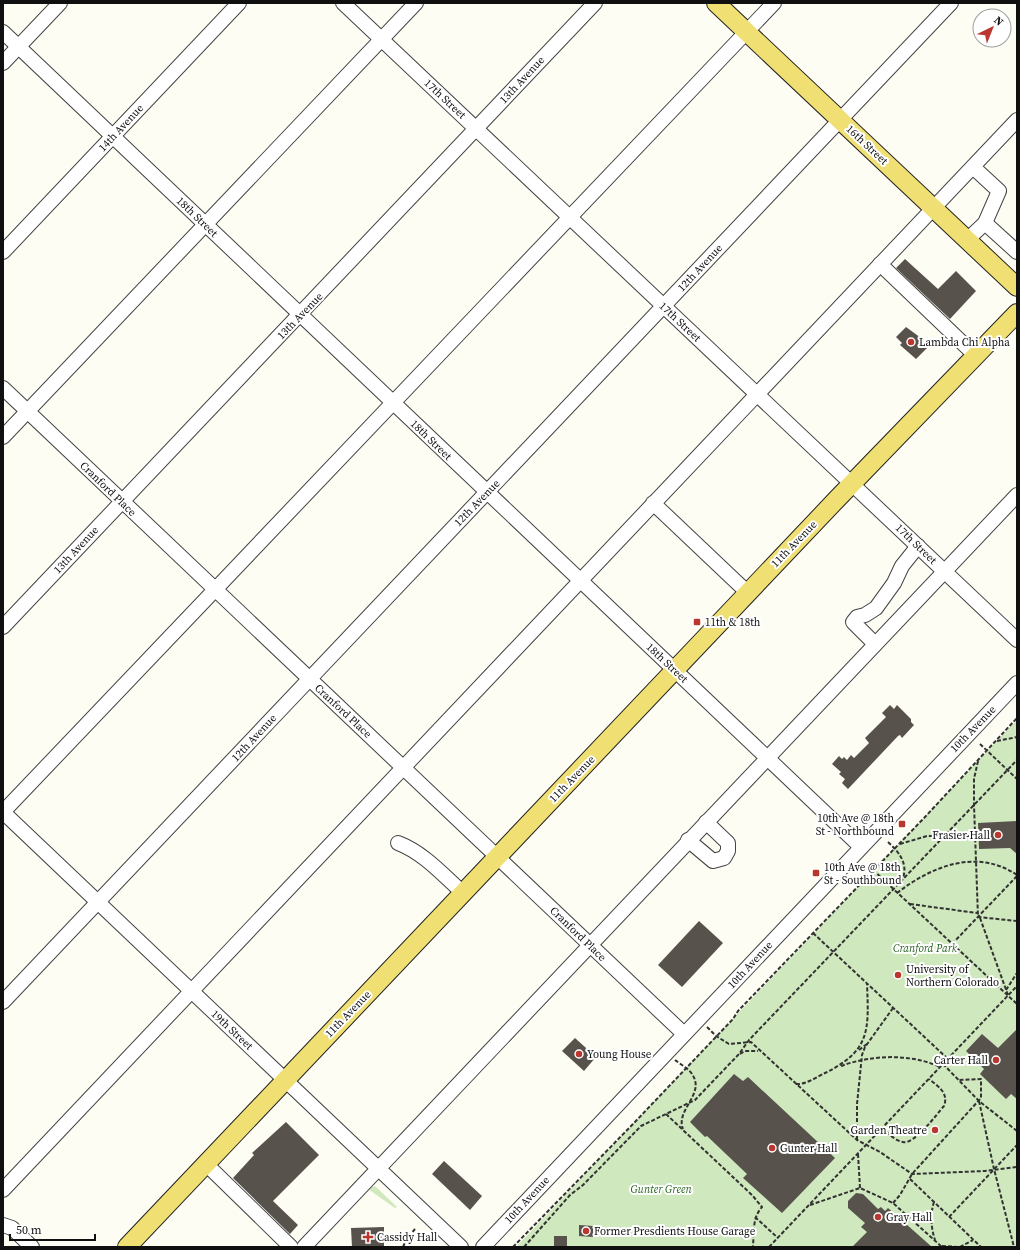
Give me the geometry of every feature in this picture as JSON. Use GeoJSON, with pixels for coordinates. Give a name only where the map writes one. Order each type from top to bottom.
{"type":"FeatureCollection","features":[{"type":"Feature","properties":{"kind":"main road","name":"16th Street"},"geometry":{"type":"LineString","coordinates":[[716,3],[1017,287]]}},
{"type":"Feature","properties":{"kind":"main road","name":"11th Avenue"},"geometry":{"type":"LineString","coordinates":[[127,1247],[748,593],[1017,313]]}},
{"type":"Feature","properties":{"kind":"street"},"geometry":{"type":"LineString","coordinates":[[3,63],[60,3]]}},
{"type":"Feature","properties":{"kind":"street","name":"14th Avenue"},"geometry":{"type":"LineString","coordinates":[[3,252],[239,3]]}},
{"type":"Feature","properties":{"kind":"street","name":"17th Street"},"geometry":{"type":"LineString","coordinates":[[344,3],[1017,640]]}},
{"type":"Feature","properties":{"kind":"street"},"geometry":{"type":"LineString","coordinates":[[3,437],[416,3]]}},
{"type":"Feature","properties":{"kind":"street","name":"13th Avenue"},"geometry":{"type":"LineString","coordinates":[[3,627],[300,316],[595,3]]}},
{"type":"Feature","properties":{"kind":"street"},"geometry":{"type":"LineString","coordinates":[[3,812],[774,3]]}},
{"type":"Feature","properties":{"kind":"street","name":"12th Avenue"},"geometry":{"type":"LineString","coordinates":[[3,1002],[951,3]]}},
{"type":"Feature","properties":{"kind":"street","name":"18th Street"},"geometry":{"type":"LineString","coordinates":[[3,32],[861,848]]}},
{"type":"Feature","properties":{"kind":"street"},"geometry":{"type":"LineString","coordinates":[[3,1190],[402,767],[1017,120]]}},
{"type":"Feature","properties":{"kind":"street"},"geometry":{"type":"LineString","coordinates":[[967,240],[985,223],[998,191],[973,167]]}},
{"type":"Feature","properties":{"kind":"street"},"geometry":{"type":"LineString","coordinates":[[985,223],[1017,252]]}},
{"type":"Feature","properties":{"kind":"street"},"geometry":{"type":"LineString","coordinates":[[880,264],[975,355]]}},
{"type":"Feature","properties":{"kind":"street","name":"Cranford Place"},"geometry":{"type":"LineString","coordinates":[[3,388],[121,502],[684,1034]]}},
{"type":"Feature","properties":{"kind":"street"},"geometry":{"type":"LineString","coordinates":[[304,1247],[589,944],[1017,495]]}},
{"type":"Feature","properties":{"kind":"street"},"geometry":{"type":"LineString","coordinates":[[653,504],[748,593]]}},
{"type":"Feature","properties":{"kind":"street"},"geometry":{"type":"LineString","coordinates":[[875,644],[853,622],[857,618],[876,608],[894,584],[902,566],[918,546]]}},
{"type":"Feature","properties":{"kind":"street","name":"10th Avenue"},"geometry":{"type":"LineString","coordinates":[[483,1247],[1017,683]]}},
{"type":"Feature","properties":{"kind":"street","name":"19th Street"},"geometry":{"type":"LineString","coordinates":[[3,812],[461,1247]]}},
{"type":"Feature","properties":{"kind":"street"},"geometry":{"type":"LineString","coordinates":[[688,840],[713,861],[724,858],[728,851],[728,843],[706,822]]}},
{"type":"Feature","properties":{"kind":"street"},"geometry":{"type":"LineString","coordinates":[[398,843],[421,854],[463,893]]}},
{"type":"Feature","properties":{"kind":"street"},"geometry":{"type":"LineString","coordinates":[[206,1164],[291,1247]]}},
{"type":"Feature","properties":{"kind":"street"},"geometry":{"type":"LineString","coordinates":[[3,1225],[12,1228],[32,1247]]}},
{"type":"Feature","properties":{"kind":"path"},"geometry":{"type":"LineString","coordinates":[[513,1247],[733,1019],[738,1010],[899,844],[1017,718]]}},
{"type":"Feature","properties":{"kind":"path"},"geometry":{"type":"LineString","coordinates":[[996,741],[1017,737]]}},
{"type":"Feature","properties":{"kind":"path"},"geometry":{"type":"LineString","coordinates":[[980,744],[1017,779]]}},
{"type":"Feature","properties":{"kind":"path"},"geometry":{"type":"LineString","coordinates":[[978,760],[974,779],[974,836],[977,913],[1008,996]]}},
{"type":"Feature","properties":{"kind":"path"},"geometry":{"type":"LineString","coordinates":[[524,1247],[570,1195],[584,1185],[641,1126],[690,1103],[702,1093],[739,1054],[748,1041],[1017,760]]}},
{"type":"Feature","properties":{"kind":"path"},"geometry":{"type":"LineString","coordinates":[[899,844],[928,836],[974,836]]}},
{"type":"Feature","properties":{"kind":"path"},"geometry":{"type":"LineString","coordinates":[[888,842],[903,860],[905,866],[903,879]]}},
{"type":"Feature","properties":{"kind":"path"},"geometry":{"type":"LineString","coordinates":[[898,893],[931,871],[951,864],[975,861],[1002,867],[1017,875],[952,944]]}},
{"type":"Feature","properties":{"kind":"path"},"geometry":{"type":"LineString","coordinates":[[873,870],[1017,1004]]}},
{"type":"Feature","properties":{"kind":"path"},"geometry":{"type":"LineString","coordinates":[[909,904],[977,913]]}},
{"type":"Feature","properties":{"kind":"path"},"geometry":{"type":"LineString","coordinates":[[979,917],[1017,921]]}},
{"type":"Feature","properties":{"kind":"path"},"geometry":{"type":"LineString","coordinates":[[813,933],[948,1059]]}},
{"type":"Feature","properties":{"kind":"path"},"geometry":{"type":"LineString","coordinates":[[1006,990],[1017,973]]}},
{"type":"Feature","properties":{"kind":"path"},"geometry":{"type":"LineString","coordinates":[[857,1140],[862,1055],[868,1011],[867,984]]}},
{"type":"Feature","properties":{"kind":"path"},"geometry":{"type":"LineString","coordinates":[[769,1247],[1017,986]]}},
{"type":"Feature","properties":{"kind":"path"},"geometry":{"type":"LineString","coordinates":[[862,1055],[869,1042],[893,1008]]}},
{"type":"Feature","properties":{"kind":"path"},"geometry":{"type":"LineString","coordinates":[[705,1025],[716,1036],[729,1044],[748,1041],[857,1140],[865,1146],[880,1152],[912,1174],[1017,1167]]}},
{"type":"Feature","properties":{"kind":"path"},"geometry":{"type":"LineString","coordinates":[[857,1052],[864,1040]]}},
{"type":"Feature","properties":{"kind":"path"},"geometry":{"type":"LineString","coordinates":[[836,1068],[869,1042]]}},
{"type":"Feature","properties":{"kind":"path"},"geometry":{"type":"LineString","coordinates":[[739,1054],[745,1051],[760,1051]]}},
{"type":"Feature","properties":{"kind":"path"},"geometry":{"type":"LineString","coordinates":[[795,1083],[803,1083],[836,1068],[862,1060],[892,1057],[927,1062],[940,1067]]}},
{"type":"Feature","properties":{"kind":"path"},"geometry":{"type":"LineString","coordinates":[[673,1058],[692,1073],[695,1082],[695,1092],[682,1121],[682,1127],[685,1132]]}},
{"type":"Feature","properties":{"kind":"path"},"geometry":{"type":"LineString","coordinates":[[943,1064],[979,1101],[1017,1130]]}},
{"type":"Feature","properties":{"kind":"path"},"geometry":{"type":"LineString","coordinates":[[893,1203],[900,1195],[912,1174],[981,1098],[981,1078],[959,1080]]}},
{"type":"Feature","properties":{"kind":"path"},"geometry":{"type":"LineString","coordinates":[[882,1128],[904,1143],[913,1140],[946,1102],[944,1093],[929,1079]]}},
{"type":"Feature","properties":{"kind":"path"},"geometry":{"type":"LineString","coordinates":[[979,1101],[994,1169],[1014,1247]]}},
{"type":"Feature","properties":{"kind":"path"},"geometry":{"type":"LineString","coordinates":[[666,1114],[752,1195],[762,1207],[755,1217],[753,1247]]}},
{"type":"Feature","properties":{"kind":"path"},"geometry":{"type":"LineString","coordinates":[[949,1217],[1017,1145]]}},
{"type":"Feature","properties":{"kind":"path"},"geometry":{"type":"LineString","coordinates":[[858,1154],[860,1188]]}},
{"type":"Feature","properties":{"kind":"path"},"geometry":{"type":"LineString","coordinates":[[910,1179],[981,1247]]}},
{"type":"Feature","properties":{"kind":"path"},"geometry":{"type":"LineString","coordinates":[[809,1205],[860,1188],[893,1203],[942,1247]]}},
{"type":"Feature","properties":{"kind":"path"},"geometry":{"type":"LineString","coordinates":[[934,1202],[932,1208],[932,1228],[935,1239],[939,1244],[944,1247],[960,1246],[974,1240]]}},
{"type":"Feature","properties":{"kind":"path"},"geometry":{"type":"LineString","coordinates":[[755,1217],[778,1238]]}},
{"type":"Feature","properties":{"kind":"path"},"geometry":{"type":"LineString","coordinates":[[403,1247],[406,1240],[415,1229]]}},
{"type":"Feature","properties":{"kind":"green space","name":"University of Northern Colorado"},"geometry":{"type":"Polygon","coordinates":[[[1017,720],[1017,1247],[516,1247],[991,747],[1017,720]]]}},
{"type":"Feature","properties":{"kind":"green space"},"geometry":{"type":"Polygon","coordinates":[[[375,1186],[397,1207],[395,1208],[368,1189],[375,1186]]]}},
{"type":"Feature","properties":{"kind":"building"},"geometry":{"type":"Polygon","coordinates":[[[905,259],[938,289],[956,271],[976,291],[950,319],[896,268],[905,259]]]}},
{"type":"Feature","properties":{"kind":"building","name":"Lambda Chi Alpha"},"geometry":{"type":"Polygon","coordinates":[[[906,327],[921,338],[919,340],[927,348],[916,359],[900,345],[902,343],[896,337],[906,327]]]}},
{"type":"Feature","properties":{"kind":"building"},"geometry":{"type":"Polygon","coordinates":[[[890,705],[894,709],[897,705],[911,719],[911,722],[914,725],[902,738],[900,735],[898,736],[848,789],[842,783],[845,779],[839,774],[841,772],[832,764],[839,756],[842,759],[844,757],[847,760],[851,755],[854,758],[869,743],[865,738],[886,717],[882,713],[890,705]]]}},
{"type":"Feature","properties":{"kind":"building","name":"Frasier Hall"},"geometry":{"type":"Polygon","coordinates":[[[1017,821],[1017,854],[1010,848],[979,849],[978,823],[1017,821]]]}},
{"type":"Feature","properties":{"kind":"building"},"geometry":{"type":"Polygon","coordinates":[[[699,921],[723,943],[682,987],[658,965],[699,921]]]}},
{"type":"Feature","properties":{"kind":"building","name":"Carter Hall"},"geometry":{"type":"Polygon","coordinates":[[[1017,1029],[1017,1099],[1011,1094],[1006,1099],[980,1074],[984,1069],[966,1051],[982,1034],[998,1048],[1017,1029]]]}},
{"type":"Feature","properties":{"kind":"building","name":"Young House"},"geometry":{"type":"Polygon","coordinates":[[[575,1038],[596,1057],[584,1071],[562,1051],[575,1038]]]}},
{"type":"Feature","properties":{"kind":"building","name":"Gunter Hall"},"geometry":{"type":"Polygon","coordinates":[[[734,1074],[743,1081],[748,1077],[835,1158],[782,1213],[743,1178],[747,1174],[690,1122],[734,1074]]]}},
{"type":"Feature","properties":{"kind":"building"},"geometry":{"type":"Polygon","coordinates":[[[286,1122],[319,1155],[273,1201],[298,1225],[290,1234],[233,1178],[254,1155],[252,1153],[286,1122]]]}},
{"type":"Feature","properties":{"kind":"building"},"geometry":{"type":"Polygon","coordinates":[[[444,1161],[482,1196],[470,1210],[432,1174],[444,1161]]]}},
{"type":"Feature","properties":{"kind":"building","name":"Gray Hall"},"geometry":{"type":"Polygon","coordinates":[[[856,1193],[863,1194],[878,1209],[881,1207],[885,1211],[888,1208],[932,1247],[852,1247],[867,1232],[861,1227],[865,1223],[848,1208],[848,1201],[856,1193]]]}},
{"type":"Feature","properties":{"kind":"building","name":"Former Presdients House Garage"},"geometry":{"type":"Polygon","coordinates":[[[579,1225],[593,1226],[593,1237],[579,1236],[579,1225]]]}},
{"type":"Feature","properties":{"kind":"building","name":"Cassidy Hall"},"geometry":{"type":"Polygon","coordinates":[[[384,1227],[384,1247],[352,1247],[351,1228],[384,1227]]]}},
{"type":"Feature","properties":{"kind":"building"},"geometry":{"type":"Polygon","coordinates":[[[554,1236],[567,1236],[567,1247],[554,1247],[554,1236]]]}},
{"type":"Feature","properties":{"kind":"place","name":"Lambda Chi Alpha"},"geometry":{"type":"Point","coordinates":[911,342]}},
{"type":"Feature","properties":{"kind":"place","name":"11th & 18th"},"geometry":{"type":"Point","coordinates":[697,622]}},
{"type":"Feature","properties":{"kind":"place","name":"10th Ave @ 18th St - Northbound"},"geometry":{"type":"Point","coordinates":[902,824]}},
{"type":"Feature","properties":{"kind":"place","name":"Frasier Hall"},"geometry":{"type":"Point","coordinates":[998,835]}},
{"type":"Feature","properties":{"kind":"place","name":"10th Ave @ 18th St - Southbound"},"geometry":{"type":"Point","coordinates":[816,873]}},
{"type":"Feature","properties":{"kind":"place","name":"University of Northern Colorado"},"geometry":{"type":"Point","coordinates":[898,975]}},
{"type":"Feature","properties":{"kind":"place","name":"Young House"},"geometry":{"type":"Point","coordinates":[579,1054]}},
{"type":"Feature","properties":{"kind":"place","name":"Carter Hall"},"geometry":{"type":"Point","coordinates":[996,1060]}},
{"type":"Feature","properties":{"kind":"place","name":"Garden Theatre"},"geometry":{"type":"Point","coordinates":[935,1130]}},
{"type":"Feature","properties":{"kind":"place","name":"Gunter Hall"},"geometry":{"type":"Point","coordinates":[772,1148]}},
{"type":"Feature","properties":{"kind":"place","name":"Gray Hall"},"geometry":{"type":"Point","coordinates":[878,1217]}},
{"type":"Feature","properties":{"kind":"place","name":"Former Presdients House Garage"},"geometry":{"type":"Point","coordinates":[586,1231]}},
{"type":"Feature","properties":{"kind":"place","name":"Cassidy Hall"},"geometry":{"type":"Point","coordinates":[368,1237]}},
{"type":"Feature","properties":{"kind":"park label","name":"Cranford Park"},"geometry":{"type":"Point","coordinates":[925,948]}},
{"type":"Feature","properties":{"kind":"park label","name":"Gunter Green"},"geometry":{"type":"Point","coordinates":[661,1189]}}]}
